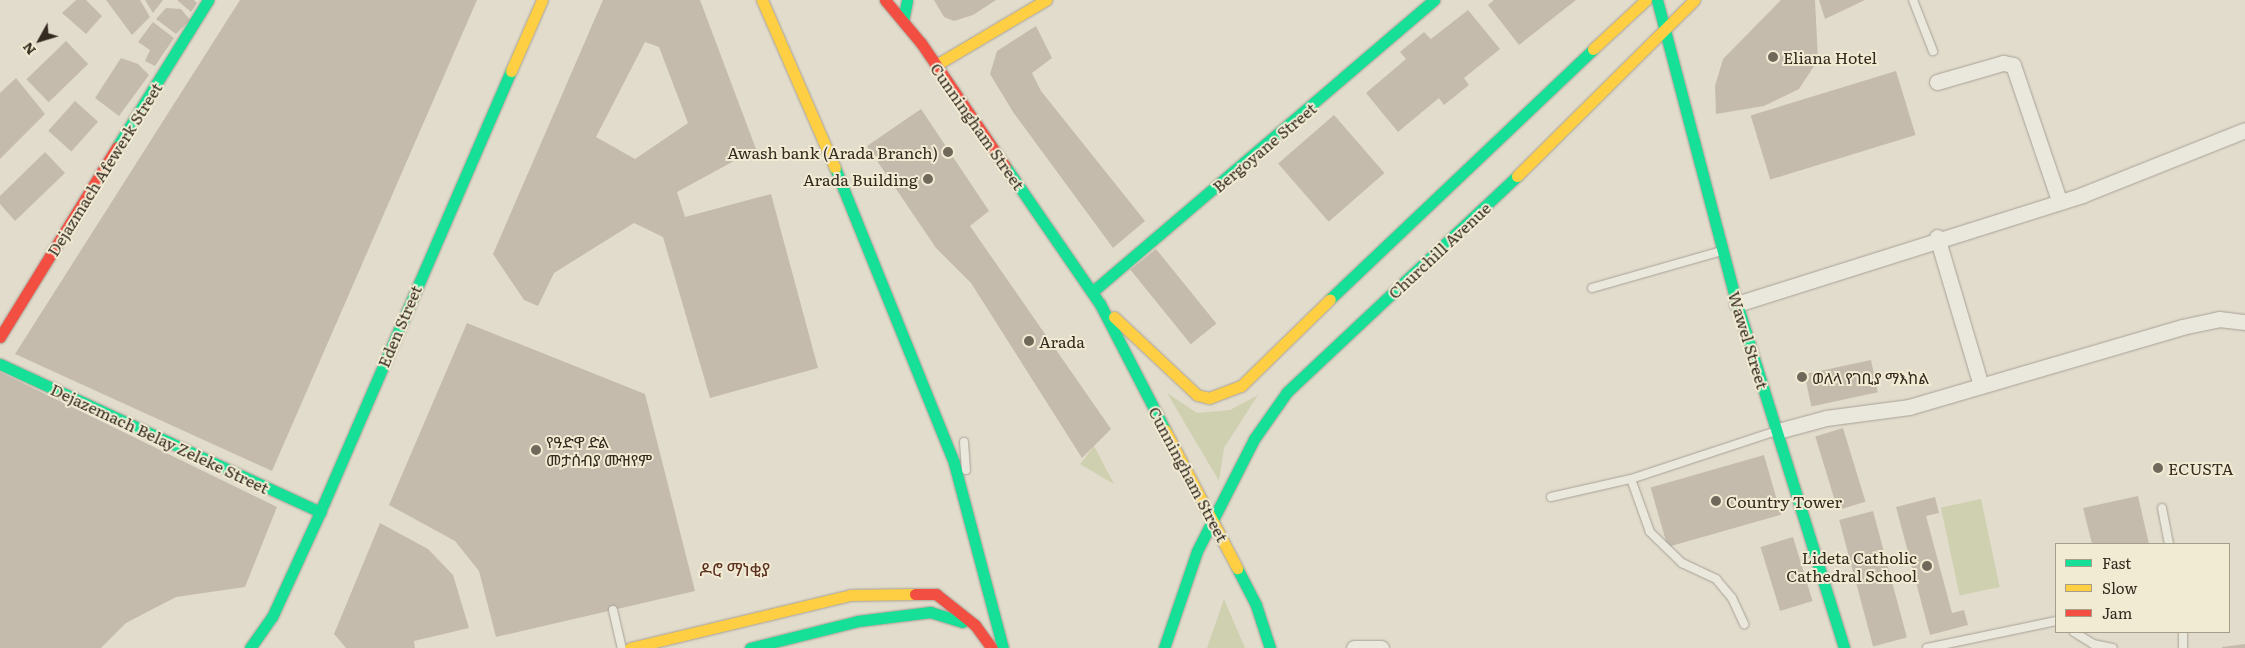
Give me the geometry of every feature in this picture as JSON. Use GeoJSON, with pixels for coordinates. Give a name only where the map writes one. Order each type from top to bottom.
{"type":"FeatureCollection","features":[{"type":"Feature","properties":{"kind":"main road","name":"Dejazmach Afewerk Street"},"geometry":{"type":"LineString","coordinates":[[0,337],[208,0]]}},
{"type":"Feature","properties":{"kind":"main road","name":"Eden Street"},"geometry":{"type":"LineString","coordinates":[[250,648],[272,617],[320,512],[542,0]]}},
{"type":"Feature","properties":{"kind":"main road"},"geometry":{"type":"LineString","coordinates":[[762,0],[833,162],[954,463],[968,507],[1003,648]]}},
{"type":"Feature","properties":{"kind":"main road","name":"Cunningham Street"},"geometry":{"type":"LineString","coordinates":[[886,0],[936,65],[1100,304],[1256,605],[1270,648]]}},
{"type":"Feature","properties":{"kind":"main road"},"geometry":{"type":"LineString","coordinates":[[903,21],[907,0]]}},
{"type":"Feature","properties":{"kind":"main road"},"geometry":{"type":"LineString","coordinates":[[936,65],[1046,0]]}},
{"type":"Feature","properties":{"kind":"main road","name":"Bergoyane Street"},"geometry":{"type":"LineString","coordinates":[[1092,292],[1434,0]]}},
{"type":"Feature","properties":{"kind":"main road","name":"Cunningham Street"},"geometry":{"type":"LineString","coordinates":[[1100,304],[1182,385],[1209,398],[1241,386],[1431,199],[1646,0]]}},
{"type":"Feature","properties":{"kind":"main road","name":"Wawel Street"},"geometry":{"type":"LineString","coordinates":[[1657,0],[1737,304],[1844,648]]}},
{"type":"Feature","properties":{"kind":"main road","name":"Churchill Avenue"},"geometry":{"type":"LineString","coordinates":[[1164,648],[1197,551],[1254,439],[1287,392],[1460,232],[1694,0]]}},
{"type":"Feature","properties":{"kind":"main road","name":"Dejazemach Belay Zeleke Street"},"geometry":{"type":"LineString","coordinates":[[0,364],[320,512]]}},
{"type":"Feature","properties":{"kind":"main road"},"geometry":{"type":"LineString","coordinates":[[630,648],[850,595],[936,594],[975,625],[992,648]]}},
{"type":"Feature","properties":{"kind":"main road"},"geometry":{"type":"LineString","coordinates":[[750,648],[858,621],[930,612],[975,625]]}},
{"type":"Feature","properties":{"kind":"street"},"geometry":{"type":"LineString","coordinates":[[1937,82],[2003,63],[2013,65],[2059,200]]}},
{"type":"Feature","properties":{"kind":"street"},"geometry":{"type":"LineString","coordinates":[[1737,304],[1937,238],[2059,200],[2082,195],[2245,130]]}},
{"type":"Feature","properties":{"kind":"street"},"geometry":{"type":"LineString","coordinates":[[1937,238],[1981,386]]}},
{"type":"Feature","properties":{"kind":"street"},"geometry":{"type":"LineString","coordinates":[[1778,431],[1826,418],[1909,408],[2182,327],[2219,319],[2245,322]]}},
{"type":"Feature","properties":{"kind":"street"},"geometry":{"type":"LineString","coordinates":[[1354,648],[1381,648]]}},
{"type":"Feature","properties":{"kind":"lane"},"geometry":{"type":"LineString","coordinates":[[1913,0],[1933,51]]}},
{"type":"Feature","properties":{"kind":"lane"},"geometry":{"type":"LineString","coordinates":[[1592,288],[1722,251]]}},
{"type":"Feature","properties":{"kind":"lane"},"geometry":{"type":"LineString","coordinates":[[1551,497],[1631,479],[1778,431]]}},
{"type":"Feature","properties":{"kind":"lane"},"geometry":{"type":"LineString","coordinates":[[964,442],[968,507]]}},
{"type":"Feature","properties":{"kind":"lane"},"geometry":{"type":"LineString","coordinates":[[1631,479],[1650,532],[1682,563],[1716,579],[1732,598],[1744,624]]}},
{"type":"Feature","properties":{"kind":"lane"},"geometry":{"type":"LineString","coordinates":[[2162,508],[2169,543]]}},
{"type":"Feature","properties":{"kind":"lane"},"geometry":{"type":"LineString","coordinates":[[613,610],[622,648]]}},
{"type":"Feature","properties":{"kind":"lane"},"geometry":{"type":"LineString","coordinates":[[1927,648],[2055,621]]}},
{"type":"Feature","properties":{"kind":"lane"},"geometry":{"type":"LineString","coordinates":[[2076,633],[2093,644],[2113,648]]}},
{"type":"Feature","properties":{"kind":"lane"},"geometry":{"type":"LineString","coordinates":[[2182,633],[2183,648]]}},
{"type":"Feature","properties":{"kind":"green space"},"geometry":{"type":"Polygon","coordinates":[[[1167,393],[1197,413],[1230,410],[1258,395],[1224,448],[1219,481],[1167,393]]]}},
{"type":"Feature","properties":{"kind":"green space"},"geometry":{"type":"Polygon","coordinates":[[[1094,446],[1114,484],[1080,464],[1094,446]]]}},
{"type":"Feature","properties":{"kind":"green space"},"geometry":{"type":"Polygon","coordinates":[[[1981,499],[2000,587],[1960,596],[1941,508],[1981,499]]]}},
{"type":"Feature","properties":{"kind":"green space"},"geometry":{"type":"Polygon","coordinates":[[[1224,599],[1245,648],[1207,648],[1224,599]]]}},
{"type":"Feature","properties":{"kind":"building"},"geometry":{"type":"Polygon","coordinates":[[[76,0],[86,0],[102,16],[86,34],[62,13],[76,0]]]}},
{"type":"Feature","properties":{"kind":"building"},"geometry":{"type":"Polygon","coordinates":[[[106,0],[140,0],[150,17],[132,35],[106,0]]]}},
{"type":"Feature","properties":{"kind":"building"},"geometry":{"type":"Polygon","coordinates":[[[145,0],[163,0],[153,13],[145,0]]]}},
{"type":"Feature","properties":{"kind":"building"},"geometry":{"type":"Polygon","coordinates":[[[177,0],[194,0],[197,3],[191,12],[177,0]]]}},
{"type":"Feature","properties":{"kind":"building"},"geometry":{"type":"Polygon","coordinates":[[[240,0],[477,0],[272,471],[15,354],[240,0]]]}},
{"type":"Feature","properties":{"kind":"building"},"geometry":{"type":"Polygon","coordinates":[[[603,0],[700,0],[756,149],[677,192],[685,217],[771,194],[818,368],[710,398],[663,237],[634,223],[554,273],[538,306],[524,300],[493,254],[603,0]],[[645,42],[596,137],[635,159],[688,123],[659,47],[645,42]]]}},
{"type":"Feature","properties":{"kind":"building"},"geometry":{"type":"Polygon","coordinates":[[[934,0],[996,0],[973,15],[954,21],[944,17],[934,0]]]}},
{"type":"Feature","properties":{"kind":"building"},"geometry":{"type":"Polygon","coordinates":[[[1494,0],[1576,0],[1519,45],[1488,5],[1494,0]]]}},
{"type":"Feature","properties":{"kind":"building"},"geometry":{"type":"Polygon","coordinates":[[[1781,0],[1815,0],[1818,60],[1799,89],[1764,106],[1716,114],[1715,86],[1723,59],[1781,0]]]}},
{"type":"Feature","properties":{"kind":"building"},"geometry":{"type":"Polygon","coordinates":[[[1819,0],[1865,0],[1825,19],[1819,0]]]}},
{"type":"Feature","properties":{"kind":"building"},"geometry":{"type":"Polygon","coordinates":[[[166,8],[181,9],[190,20],[176,34],[156,19],[166,8]]]}},
{"type":"Feature","properties":{"kind":"building"},"geometry":{"type":"Polygon","coordinates":[[[1468,10],[1500,49],[1464,78],[1469,85],[1444,105],[1439,98],[1398,132],[1366,93],[1406,59],[1400,52],[1424,32],[1431,39],[1468,10]]]}},
{"type":"Feature","properties":{"kind":"building"},"geometry":{"type":"Polygon","coordinates":[[[153,22],[174,38],[155,66],[145,61],[150,50],[138,42],[153,22]]]}},
{"type":"Feature","properties":{"kind":"building"},"geometry":{"type":"Polygon","coordinates":[[[1036,26],[1052,58],[1032,73],[1041,91],[1145,221],[1113,248],[1013,112],[990,74],[997,51],[1036,26]]]}},
{"type":"Feature","properties":{"kind":"building"},"geometry":{"type":"Polygon","coordinates":[[[66,41],[88,64],[49,102],[26,79],[66,41]]]}},
{"type":"Feature","properties":{"kind":"building"},"geometry":{"type":"Polygon","coordinates":[[[121,58],[138,64],[149,75],[119,116],[95,98],[121,58]]]}},
{"type":"Feature","properties":{"kind":"building"},"geometry":{"type":"Polygon","coordinates":[[[1896,71],[1916,135],[1770,180],[1751,115],[1896,71]]]}},
{"type":"Feature","properties":{"kind":"building"},"geometry":{"type":"Polygon","coordinates":[[[16,78],[45,114],[0,159],[0,93],[16,78]]]}},
{"type":"Feature","properties":{"kind":"building"},"geometry":{"type":"Polygon","coordinates":[[[75,101],[98,122],[71,151],[48,131],[75,101]]]}},
{"type":"Feature","properties":{"kind":"building"},"geometry":{"type":"Polygon","coordinates":[[[921,109],[989,211],[970,226],[1111,429],[1082,458],[971,283],[936,248],[867,146],[921,109]]]}},
{"type":"Feature","properties":{"kind":"building"},"geometry":{"type":"Polygon","coordinates":[[[1334,115],[1385,173],[1329,222],[1278,164],[1334,115]]]}},
{"type":"Feature","properties":{"kind":"building"},"geometry":{"type":"Polygon","coordinates":[[[45,152],[65,173],[15,221],[0,204],[0,196],[45,152]]]}},
{"type":"Feature","properties":{"kind":"building"},"geometry":{"type":"Polygon","coordinates":[[[1156,249],[1216,324],[1191,344],[1130,270],[1156,249]]]}},
{"type":"Feature","properties":{"kind":"building","name":"የዓድዋ ድል መታሰብያ ሙዝየም"},"geometry":{"type":"Polygon","coordinates":[[[467,323],[645,394],[695,591],[496,637],[479,571],[455,541],[389,505],[467,323]]]}},
{"type":"Feature","properties":{"kind":"building"},"geometry":{"type":"Polygon","coordinates":[[[1871,360],[1878,392],[1811,406],[1804,374],[1871,360]]]}},
{"type":"Feature","properties":{"kind":"building"},"geometry":{"type":"Polygon","coordinates":[[[0,372],[277,507],[245,587],[176,597],[126,623],[101,648],[0,648],[0,372]]]}},
{"type":"Feature","properties":{"kind":"building"},"geometry":{"type":"Polygon","coordinates":[[[1843,428],[1866,502],[1838,510],[1815,436],[1843,428]]]}},
{"type":"Feature","properties":{"kind":"building","name":"Country Tower"},"geometry":{"type":"Polygon","coordinates":[[[1764,455],[1781,515],[1668,547],[1651,488],[1764,455]]]}},
{"type":"Feature","properties":{"kind":"building"},"geometry":{"type":"Polygon","coordinates":[[[2138,496],[2149,543],[2092,543],[2083,508],[2138,496]]]}},
{"type":"Feature","properties":{"kind":"building"},"geometry":{"type":"Polygon","coordinates":[[[1935,497],[1939,513],[1926,516],[1952,613],[1964,610],[1968,625],[1930,635],[1896,507],[1935,497]]]}},
{"type":"Feature","properties":{"kind":"building"},"geometry":{"type":"Polygon","coordinates":[[[1873,511],[1907,638],[1873,647],[1839,520],[1873,511]]]}},
{"type":"Feature","properties":{"kind":"building"},"geometry":{"type":"Polygon","coordinates":[[[380,523],[428,549],[453,575],[469,628],[414,641],[415,648],[346,648],[334,634],[380,523]]]}},
{"type":"Feature","properties":{"kind":"building"},"geometry":{"type":"Polygon","coordinates":[[[1793,537],[1813,601],[1780,611],[1760,547],[1793,537]]]}},
{"type":"Feature","properties":{"kind":"building"},"geometry":{"type":"Polygon","coordinates":[[[2245,644],[2245,648],[2222,648],[2222,647],[2245,644]]]}},
{"type":"Feature","properties":{"kind":"traffic: fast"},"geometry":{"type":"LineString","coordinates":[[117,147],[208,0]]}},
{"type":"Feature","properties":{"kind":"traffic: fast"},"geometry":{"type":"LineString","coordinates":[[903,21],[907,0]]}},
{"type":"Feature","properties":{"kind":"traffic: fast"},"geometry":{"type":"LineString","coordinates":[[1092,292],[1434,0]]}},
{"type":"Feature","properties":{"kind":"traffic: fast"},"geometry":{"type":"LineString","coordinates":[[1657,0],[1737,304],[1844,648]]}},
{"type":"Feature","properties":{"kind":"traffic: fast"},"geometry":{"type":"LineString","coordinates":[[1330,299],[1593,49]]}},
{"type":"Feature","properties":{"kind":"traffic: fast"},"geometry":{"type":"LineString","coordinates":[[250,648],[272,617],[320,512],[511,71]]}},
{"type":"Feature","properties":{"kind":"traffic: fast"},"geometry":{"type":"LineString","coordinates":[[1005,166],[1100,304],[1165,430]]}},
{"type":"Feature","properties":{"kind":"traffic: fast"},"geometry":{"type":"LineString","coordinates":[[835,168],[954,463],[1003,648]]}},
{"type":"Feature","properties":{"kind":"traffic: fast"},"geometry":{"type":"LineString","coordinates":[[1164,648],[1197,551],[1254,439],[1287,392],[1517,176]]}},
{"type":"Feature","properties":{"kind":"traffic: fast"},"geometry":{"type":"LineString","coordinates":[[0,364],[320,512]]}},
{"type":"Feature","properties":{"kind":"traffic: fast"},"geometry":{"type":"LineString","coordinates":[[1237,568],[1256,605],[1270,648]]}},
{"type":"Feature","properties":{"kind":"traffic: fast"},"geometry":{"type":"LineString","coordinates":[[750,648],[858,621],[930,612],[963,622]]}},
{"type":"Feature","properties":{"kind":"traffic: slow"},"geometry":{"type":"LineString","coordinates":[[511,71],[542,0]]}},
{"type":"Feature","properties":{"kind":"traffic: slow"},"geometry":{"type":"LineString","coordinates":[[762,0],[835,168]]}},
{"type":"Feature","properties":{"kind":"traffic: slow"},"geometry":{"type":"LineString","coordinates":[[936,65],[1046,0]]}},
{"type":"Feature","properties":{"kind":"traffic: slow"},"geometry":{"type":"LineString","coordinates":[[1593,49],[1646,0]]}},
{"type":"Feature","properties":{"kind":"traffic: slow"},"geometry":{"type":"LineString","coordinates":[[1517,176],[1694,0]]}},
{"type":"Feature","properties":{"kind":"traffic: slow"},"geometry":{"type":"LineString","coordinates":[[1114,317],[1197,395],[1209,398],[1241,386],[1330,299]]}},
{"type":"Feature","properties":{"kind":"traffic: slow"},"geometry":{"type":"LineString","coordinates":[[1165,430],[1237,568]]}},
{"type":"Feature","properties":{"kind":"traffic: slow"},"geometry":{"type":"LineString","coordinates":[[630,648],[850,595],[915,594]]}},
{"type":"Feature","properties":{"kind":"traffic: jam"},"geometry":{"type":"LineString","coordinates":[[885,0],[921,43],[1005,166]]}},
{"type":"Feature","properties":{"kind":"traffic: jam"},"geometry":{"type":"LineString","coordinates":[[0,337],[117,147]]}},
{"type":"Feature","properties":{"kind":"traffic: jam"},"geometry":{"type":"LineString","coordinates":[[915,594],[936,594],[975,625],[992,648]]}},
{"type":"Feature","properties":{"kind":"place","name":"Eliana Hotel"},"geometry":{"type":"Point","coordinates":[1773,57]}},
{"type":"Feature","properties":{"kind":"place","name":"Awash bank (Arada Branch)"},"geometry":{"type":"Point","coordinates":[948,152]}},
{"type":"Feature","properties":{"kind":"place","name":"Arada Building"},"geometry":{"type":"Point","coordinates":[928,179]}},
{"type":"Feature","properties":{"kind":"place","name":"Arada"},"geometry":{"type":"Point","coordinates":[1029,341]}},
{"type":"Feature","properties":{"kind":"place","name":"ወለላ የገቢያ ማእከል"},"geometry":{"type":"Point","coordinates":[1802,377]}},
{"type":"Feature","properties":{"kind":"place","name":"የዓድዋ ድል መታሰብያ ሙዝየም"},"geometry":{"type":"Point","coordinates":[536,450]}},
{"type":"Feature","properties":{"kind":"place","name":"ECUSTA"},"geometry":{"type":"Point","coordinates":[2158,468]}},
{"type":"Feature","properties":{"kind":"place","name":"Country Tower"},"geometry":{"type":"Point","coordinates":[1716,501]}},
{"type":"Feature","properties":{"kind":"place","name":"Lideta Catholic Cathedral School"},"geometry":{"type":"Point","coordinates":[1927,566]}},
{"type":"Feature","properties":{"kind":"district","name":"ዶሮ ማነቂያ"},"geometry":{"type":"Point","coordinates":[735,569]}}]}
